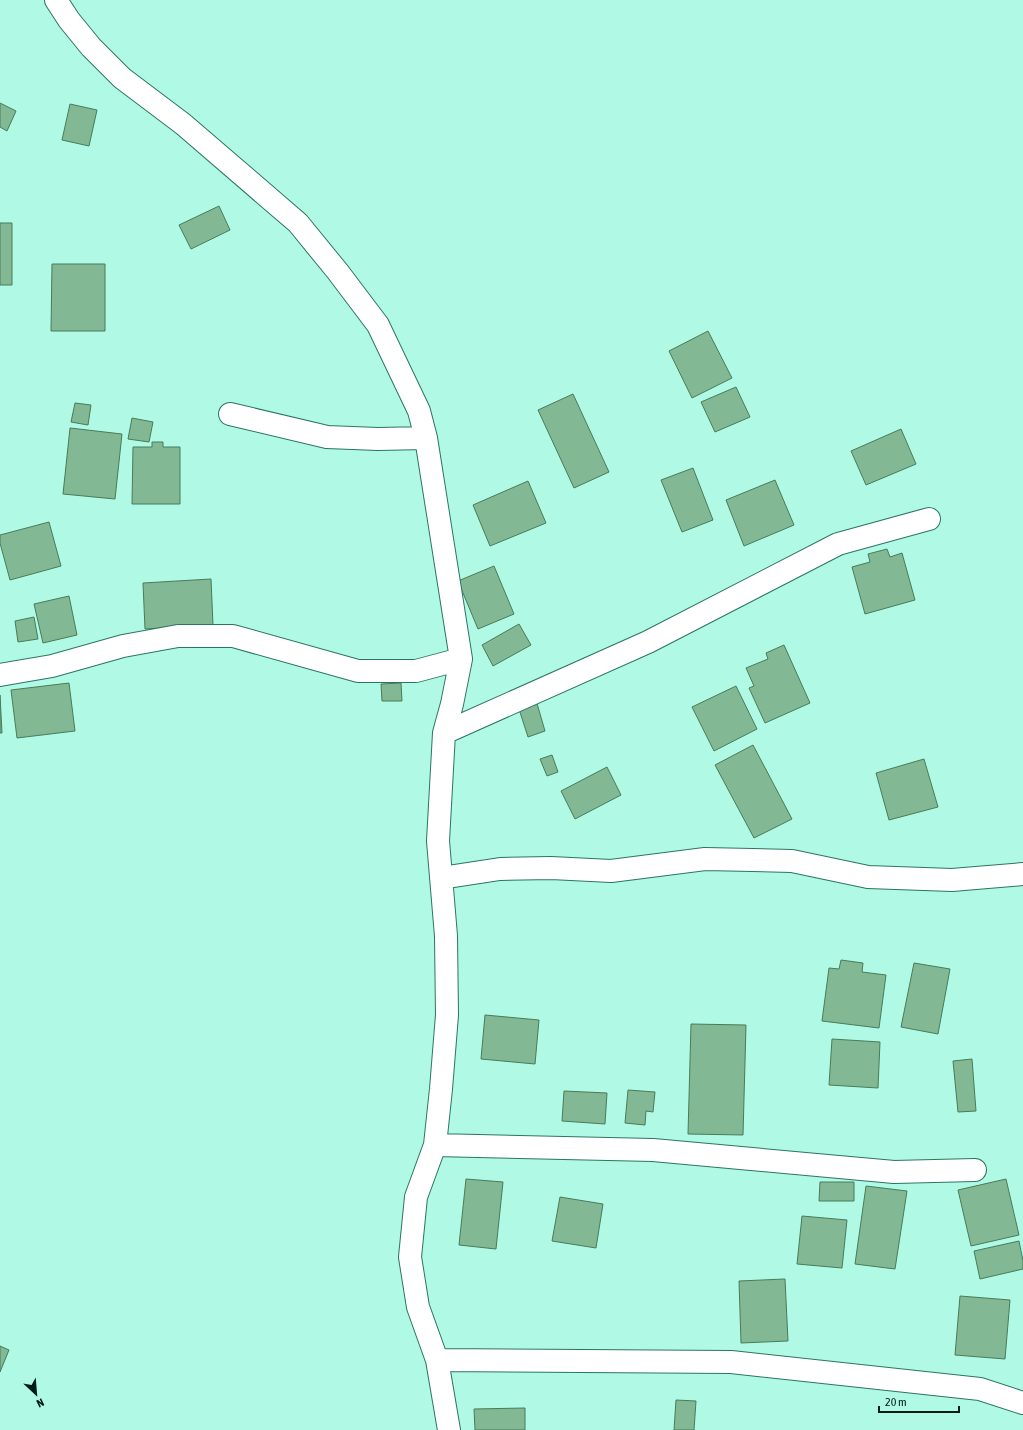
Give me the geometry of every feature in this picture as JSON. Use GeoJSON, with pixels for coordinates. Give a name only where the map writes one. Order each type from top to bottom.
{"type":"FeatureCollection","features":[{"type":"Feature","properties":{"kind":"street"},"geometry":{"type":"LineString","coordinates":[[56,0],[91,47],[122,78],[183,124],[298,223],[338,272],[378,325],[419,410],[426,438],[461,659],[444,734],[438,841],[446,936],[447,1015],[435,1145],[416,1197],[410,1257],[418,1307],[437,1360],[449,1430]]}},
{"type":"Feature","properties":{"kind":"street"},"geometry":{"type":"LineString","coordinates":[[230,414],[327,438],[426,438]]}},
{"type":"Feature","properties":{"kind":"street"},"geometry":{"type":"LineString","coordinates":[[444,734],[648,642],[838,544],[929,519]]}},
{"type":"Feature","properties":{"kind":"street"},"geometry":{"type":"LineString","coordinates":[[0,675],[52,666],[123,646],[178,636],[233,636],[358,671],[416,671],[461,659]]}},
{"type":"Feature","properties":{"kind":"street"},"geometry":{"type":"LineString","coordinates":[[441,878],[500,869],[551,868],[611,871],[705,859],[792,861],[868,877],[952,880],[1023,874]]}},
{"type":"Feature","properties":{"kind":"street"},"geometry":{"type":"LineString","coordinates":[[435,1145],[653,1150],[894,1172],[976,1170]]}},
{"type":"Feature","properties":{"kind":"street"},"geometry":{"type":"LineString","coordinates":[[437,1360],[731,1362],[980,1389],[1023,1403]]}},
{"type":"Feature","properties":{"kind":"building"},"geometry":{"type":"Polygon","coordinates":[[[0,103],[16,111],[7,131],[0,127],[0,103]]]}},
{"type":"Feature","properties":{"kind":"building"},"geometry":{"type":"Polygon","coordinates":[[[70,104],[97,110],[89,146],[62,140],[70,104]]]}},
{"type":"Feature","properties":{"kind":"building"},"geometry":{"type":"Polygon","coordinates":[[[219,206],[230,230],[191,249],[179,225],[219,206]]]}},
{"type":"Feature","properties":{"kind":"building"},"geometry":{"type":"Polygon","coordinates":[[[0,223],[12,223],[12,285],[0,285],[0,223]]]}},
{"type":"Feature","properties":{"kind":"building"},"geometry":{"type":"Polygon","coordinates":[[[52,264],[105,264],[105,331],[51,331],[52,264]]]}},
{"type":"Feature","properties":{"kind":"building"},"geometry":{"type":"Polygon","coordinates":[[[708,331],[732,378],[692,398],[669,351],[708,331]]]}},
{"type":"Feature","properties":{"kind":"building"},"geometry":{"type":"Polygon","coordinates":[[[736,387],[750,417],[715,432],[701,402],[736,387]]]}},
{"type":"Feature","properties":{"kind":"building"},"geometry":{"type":"Polygon","coordinates":[[[573,394],[609,472],[574,488],[538,410],[573,394]]]}},
{"type":"Feature","properties":{"kind":"building"},"geometry":{"type":"Polygon","coordinates":[[[75,403],[91,405],[88,425],[71,422],[75,403]]]}},
{"type":"Feature","properties":{"kind":"building"},"geometry":{"type":"Polygon","coordinates":[[[132,418],[153,422],[149,442],[128,439],[132,418]]]}},
{"type":"Feature","properties":{"kind":"building"},"geometry":{"type":"Polygon","coordinates":[[[70,428],[122,434],[115,499],[63,494],[70,428]]]}},
{"type":"Feature","properties":{"kind":"building"},"geometry":{"type":"Polygon","coordinates":[[[901,429],[916,464],[866,485],[851,451],[901,429]]]}},
{"type":"Feature","properties":{"kind":"building"},"geometry":{"type":"Polygon","coordinates":[[[152,442],[163,442],[163,447],[180,447],[180,504],[132,504],[133,447],[152,447],[152,442]]]}},
{"type":"Feature","properties":{"kind":"building"},"geometry":{"type":"Polygon","coordinates":[[[693,468],[713,520],[682,532],[661,480],[693,468]]]}},
{"type":"Feature","properties":{"kind":"building"},"geometry":{"type":"Polygon","coordinates":[[[775,480],[794,525],[744,546],[726,500],[775,480]]]}},
{"type":"Feature","properties":{"kind":"building"},"geometry":{"type":"Polygon","coordinates":[[[528,481],[546,523],[490,546],[473,505],[528,481]]]}},
{"type":"Feature","properties":{"kind":"building"},"geometry":{"type":"Polygon","coordinates":[[[49,522],[61,566],[10,580],[0,543],[0,535],[49,522]]]}},
{"type":"Feature","properties":{"kind":"building"},"geometry":{"type":"Polygon","coordinates":[[[887,549],[890,557],[902,553],[915,600],[865,614],[852,567],[870,562],[868,554],[887,549]]]}},
{"type":"Feature","properties":{"kind":"building"},"geometry":{"type":"Polygon","coordinates":[[[494,566],[514,614],[478,629],[458,581],[494,566]]]}},
{"type":"Feature","properties":{"kind":"building"},"geometry":{"type":"Polygon","coordinates":[[[211,579],[213,625],[145,629],[143,583],[211,579]]]}},
{"type":"Feature","properties":{"kind":"building"},"geometry":{"type":"Polygon","coordinates":[[[69,596],[77,635],[43,643],[34,604],[69,596]]]}},
{"type":"Feature","properties":{"kind":"building"},"geometry":{"type":"Polygon","coordinates":[[[34,617],[38,639],[18,642],[15,621],[34,617]]]}},
{"type":"Feature","properties":{"kind":"building"},"geometry":{"type":"Polygon","coordinates":[[[519,624],[531,645],[493,666],[482,645],[519,624]]]}},
{"type":"Feature","properties":{"kind":"building"},"geometry":{"type":"Polygon","coordinates":[[[784,645],[810,703],[765,723],[749,688],[754,686],[746,668],[768,659],[766,653],[784,645]]]}},
{"type":"Feature","properties":{"kind":"building"},"geometry":{"type":"Polygon","coordinates":[[[69,683],[75,731],[17,738],[11,690],[69,683]]]}},
{"type":"Feature","properties":{"kind":"building"},"geometry":{"type":"Polygon","coordinates":[[[401,683],[402,701],[382,701],[381,684],[401,683]]]}},
{"type":"Feature","properties":{"kind":"building"},"geometry":{"type":"Polygon","coordinates":[[[736,686],[757,729],[714,751],[692,707],[736,686]]]}},
{"type":"Feature","properties":{"kind":"building"},"geometry":{"type":"Polygon","coordinates":[[[0,695],[2,733],[0,733],[0,695]]]}},
{"type":"Feature","properties":{"kind":"building"},"geometry":{"type":"Polygon","coordinates":[[[536,700],[545,731],[528,737],[518,706],[536,700]]]}},
{"type":"Feature","properties":{"kind":"building"},"geometry":{"type":"Polygon","coordinates":[[[753,745],[792,819],[754,838],[715,765],[753,745]]]}},
{"type":"Feature","properties":{"kind":"building"},"geometry":{"type":"Polygon","coordinates":[[[552,755],[558,772],[547,776],[540,759],[552,755]]]}},
{"type":"Feature","properties":{"kind":"building"},"geometry":{"type":"Polygon","coordinates":[[[924,759],[938,807],[889,820],[876,773],[924,759]]]}},
{"type":"Feature","properties":{"kind":"building"},"geometry":{"type":"Polygon","coordinates":[[[607,767],[621,795],[575,819],[561,791],[607,767]]]}},
{"type":"Feature","properties":{"kind":"building"},"geometry":{"type":"Polygon","coordinates":[[[841,960],[863,963],[862,972],[886,975],[879,1028],[822,1021],[829,968],[839,969],[841,960]]]}},
{"type":"Feature","properties":{"kind":"building"},"geometry":{"type":"Polygon","coordinates":[[[914,963],[950,969],[938,1034],[901,1027],[914,963]]]}},
{"type":"Feature","properties":{"kind":"building"},"geometry":{"type":"Polygon","coordinates":[[[485,1015],[539,1020],[535,1064],[481,1059],[485,1015]]]}},
{"type":"Feature","properties":{"kind":"building"},"geometry":{"type":"Polygon","coordinates":[[[691,1024],[746,1025],[743,1135],[688,1134],[691,1024]]]}},
{"type":"Feature","properties":{"kind":"building"},"geometry":{"type":"Polygon","coordinates":[[[832,1039],[880,1042],[878,1088],[829,1085],[832,1039]]]}},
{"type":"Feature","properties":{"kind":"building"},"geometry":{"type":"Polygon","coordinates":[[[972,1059],[976,1111],[958,1112],[953,1061],[972,1059]]]}},
{"type":"Feature","properties":{"kind":"building"},"geometry":{"type":"Polygon","coordinates":[[[628,1090],[655,1092],[653,1112],[646,1111],[645,1125],[625,1123],[628,1090]]]}},
{"type":"Feature","properties":{"kind":"building"},"geometry":{"type":"Polygon","coordinates":[[[564,1091],[607,1093],[605,1124],[562,1121],[564,1091]]]}},
{"type":"Feature","properties":{"kind":"building"},"geometry":{"type":"Polygon","coordinates":[[[466,1179],[503,1182],[496,1249],[459,1245],[466,1179]]]}},
{"type":"Feature","properties":{"kind":"building"},"geometry":{"type":"Polygon","coordinates":[[[1006,1179],[1019,1235],[971,1246],[958,1190],[1006,1179]]]}},
{"type":"Feature","properties":{"kind":"building"},"geometry":{"type":"Polygon","coordinates":[[[820,1182],[854,1182],[854,1201],[819,1201],[820,1182]]]}},
{"type":"Feature","properties":{"kind":"building"},"geometry":{"type":"Polygon","coordinates":[[[866,1186],[907,1191],[895,1269],[855,1264],[866,1186]]]}},
{"type":"Feature","properties":{"kind":"building"},"geometry":{"type":"Polygon","coordinates":[[[560,1197],[603,1204],[596,1248],[552,1241],[560,1197]]]}},
{"type":"Feature","properties":{"kind":"building"},"geometry":{"type":"Polygon","coordinates":[[[802,1216],[847,1220],[842,1268],[797,1264],[802,1216]]]}},
{"type":"Feature","properties":{"kind":"building"},"geometry":{"type":"Polygon","coordinates":[[[1019,1241],[1023,1269],[980,1279],[974,1251],[1019,1241]]]}},
{"type":"Feature","properties":{"kind":"building"},"geometry":{"type":"Polygon","coordinates":[[[785,1279],[788,1341],[741,1343],[739,1281],[785,1279]]]}},
{"type":"Feature","properties":{"kind":"building"},"geometry":{"type":"Polygon","coordinates":[[[960,1296],[1010,1300],[1005,1359],[955,1355],[960,1296]]]}},
{"type":"Feature","properties":{"kind":"building"},"geometry":{"type":"Polygon","coordinates":[[[0,1346],[9,1350],[0,1372],[0,1346]]]}},
{"type":"Feature","properties":{"kind":"building"},"geometry":{"type":"Polygon","coordinates":[[[676,1400],[696,1401],[694,1430],[674,1430],[676,1400]]]}},
{"type":"Feature","properties":{"kind":"building"},"geometry":{"type":"Polygon","coordinates":[[[525,1408],[525,1430],[475,1430],[474,1409],[525,1408]]]}}]}
